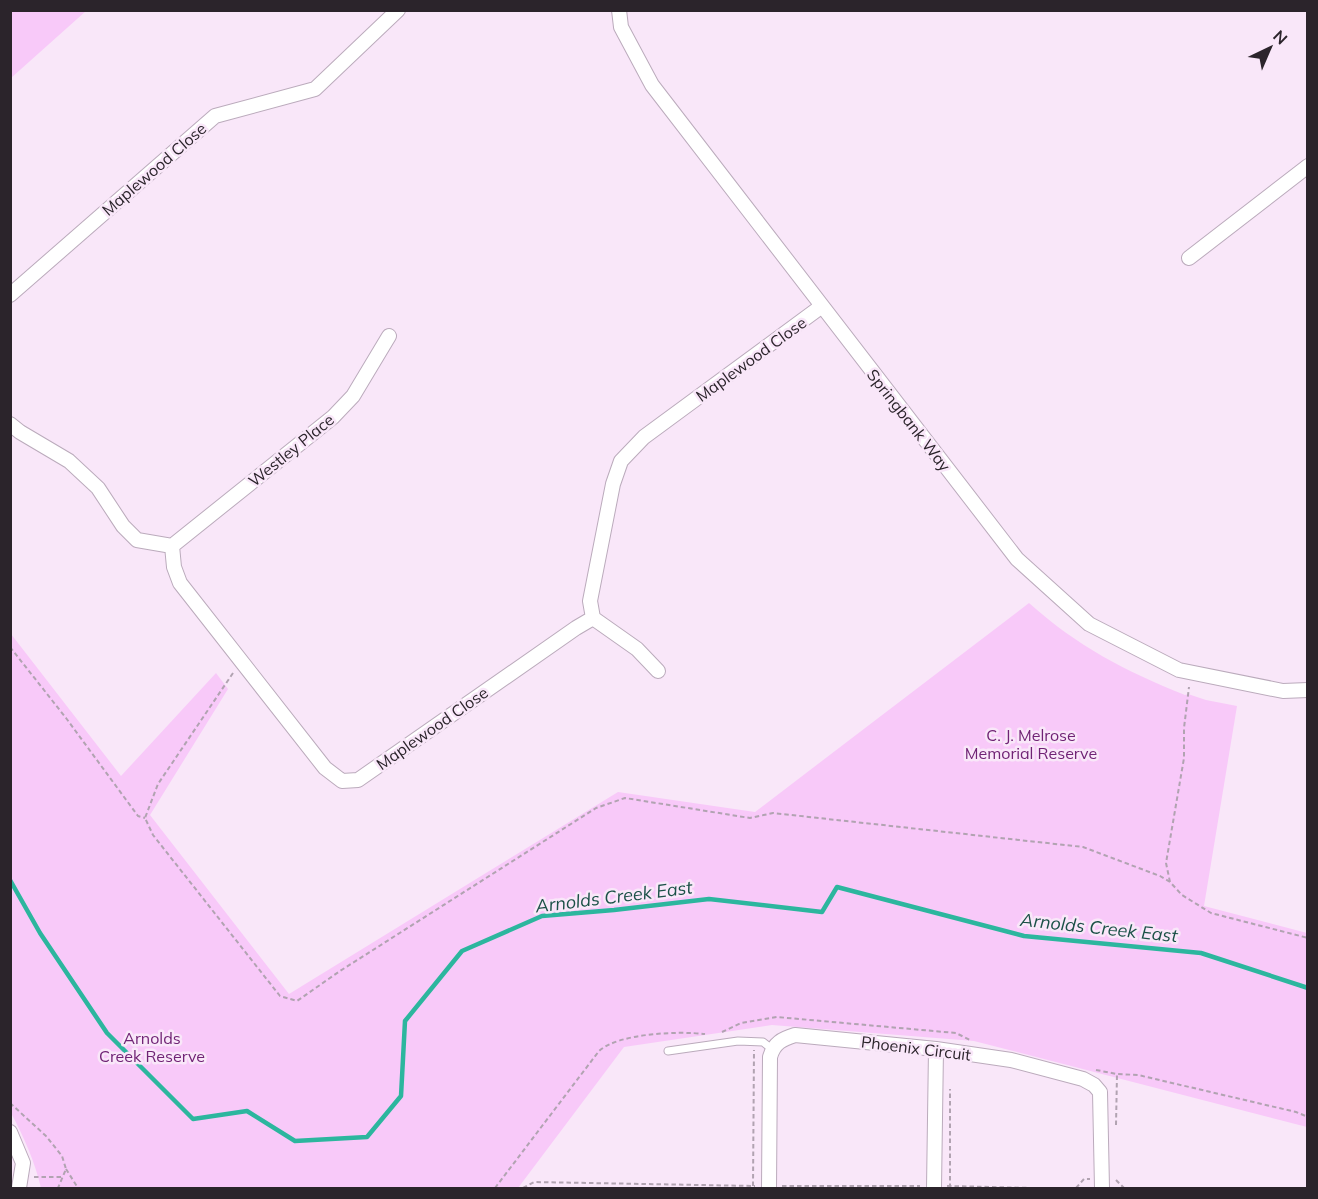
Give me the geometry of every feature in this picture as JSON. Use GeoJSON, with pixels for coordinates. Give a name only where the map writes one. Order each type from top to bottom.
{"type":"FeatureCollection","features":[{"type":"Feature","properties":{"kind":"street","name":"Maplewood Close"},"geometry":{"type":"LineString","coordinates":[[10,296],[215,116],[315,89],[398,10]]}},
{"type":"Feature","properties":{"kind":"street","name":"Springbank Way"},"geometry":{"type":"LineString","coordinates":[[619,10],[621,27],[652,85],[1017,559],[1089,624],[1179,670],[1283,691],[1308,690]]}},
{"type":"Feature","properties":{"kind":"street"},"geometry":{"type":"LineString","coordinates":[[1190,258],[1308,166]]}},
{"type":"Feature","properties":{"kind":"street","name":"Maplewood Close"},"geometry":{"type":"LineString","coordinates":[[172,546],[174,567],[180,583],[325,768],[342,781],[358,780],[593,618],[590,601],[613,484],[621,461],[644,437],[822,306]]}},
{"type":"Feature","properties":{"kind":"street","name":"Westley Place"},"geometry":{"type":"LineString","coordinates":[[172,546],[333,417],[353,396],[389,336]]}},
{"type":"Feature","properties":{"kind":"street"},"geometry":{"type":"LineString","coordinates":[[10,424],[69,460],[98,488],[123,526],[137,540],[172,546]]}},
{"type":"Feature","properties":{"kind":"street"},"geometry":{"type":"LineString","coordinates":[[593,618],[637,649],[658,671]]}},
{"type":"Feature","properties":{"kind":"street","name":"Phoenix Circuit"},"geometry":{"type":"LineString","coordinates":[[772,1049],[782,1039],[795,1035],[936,1049],[1011,1060],[1083,1079],[1094,1085],[1100,1092],[1102,1188]]}},
{"type":"Feature","properties":{"kind":"street"},"geometry":{"type":"LineString","coordinates":[[769,1188],[770,1058],[772,1049]]}},
{"type":"Feature","properties":{"kind":"street"},"geometry":{"type":"LineString","coordinates":[[934,1188],[936,1049]]}},
{"type":"Feature","properties":{"kind":"street"},"geometry":{"type":"LineString","coordinates":[[10,1132],[23,1163],[19,1188]]}},
{"type":"Feature","properties":{"kind":"lane"},"geometry":{"type":"LineString","coordinates":[[668,1051],[738,1041],[763,1042],[772,1049]]}},
{"type":"Feature","properties":{"kind":"path"},"geometry":{"type":"LineString","coordinates":[[10,647],[138,816],[145,818]]}},
{"type":"Feature","properties":{"kind":"path"},"geometry":{"type":"LineString","coordinates":[[242,660],[158,784],[145,818],[153,835],[280,996],[297,1000],[596,808],[625,798],[750,818],[773,813],[1083,847],[1160,876],[1170,882],[1182,895],[1211,913],[1308,938]]}},
{"type":"Feature","properties":{"kind":"path"},"geometry":{"type":"LineString","coordinates":[[1170,882],[1166,863],[1184,758],[1184,728],[1188,694]]}},
{"type":"Feature","properties":{"kind":"path"},"geometry":{"type":"LineString","coordinates":[[495,1188],[599,1051],[615,1042],[662,1034],[692,1032],[714,1036],[741,1023],[777,1017],[956,1033],[974,1042]]}},
{"type":"Feature","properties":{"kind":"path"},"geometry":{"type":"LineString","coordinates":[[753,1186],[754,1041]]}},
{"type":"Feature","properties":{"kind":"path"},"geometry":{"type":"LineString","coordinates":[[1089,1068],[1117,1074],[1138,1075],[1296,1112],[1308,1117]]}},
{"type":"Feature","properties":{"kind":"path"},"geometry":{"type":"LineString","coordinates":[[950,1188],[951,1084]]}},
{"type":"Feature","properties":{"kind":"path"},"geometry":{"type":"LineString","coordinates":[[10,1103],[62,1156],[66,1169],[78,1188]]}},
{"type":"Feature","properties":{"kind":"path"},"geometry":{"type":"LineString","coordinates":[[58,1188],[66,1169]]}},
{"type":"Feature","properties":{"kind":"green space"},"geometry":{"type":"Polygon","coordinates":[[[11,10],[86,10],[86,11],[11,78],[11,10]]]}},
{"type":"Feature","properties":{"kind":"green space","name":"Arnolds Creek Reserve"},"geometry":{"type":"Polygon","coordinates":[[[1029,603],[1084,645],[1142,677],[1185,695],[1237,706],[1204,906],[1307,933],[1307,1127],[974,1041],[772,1025],[624,1047],[518,1188],[41,1188],[29,1150],[11,1113],[11,634],[121,776],[216,673],[228,689],[150,815],[289,994],[618,792],[755,812],[1029,603]]]}},
{"type":"Feature","properties":{"kind":"waterway","name":"Arnolds Creek East"},"geometry":{"type":"LineString","coordinates":[[10,880],[40,933],[107,1033],[193,1119],[247,1111],[295,1141],[367,1137],[401,1096],[405,1021],[462,951],[542,916],[709,899],[822,912],[837,887],[1024,936],[1201,953],[1308,988]]}},
{"type":"Feature","properties":{"kind":"park label","name":"C. J. Melrose Memorial Reserve"},"geometry":{"type":"Point","coordinates":[1031,744]}}]}
